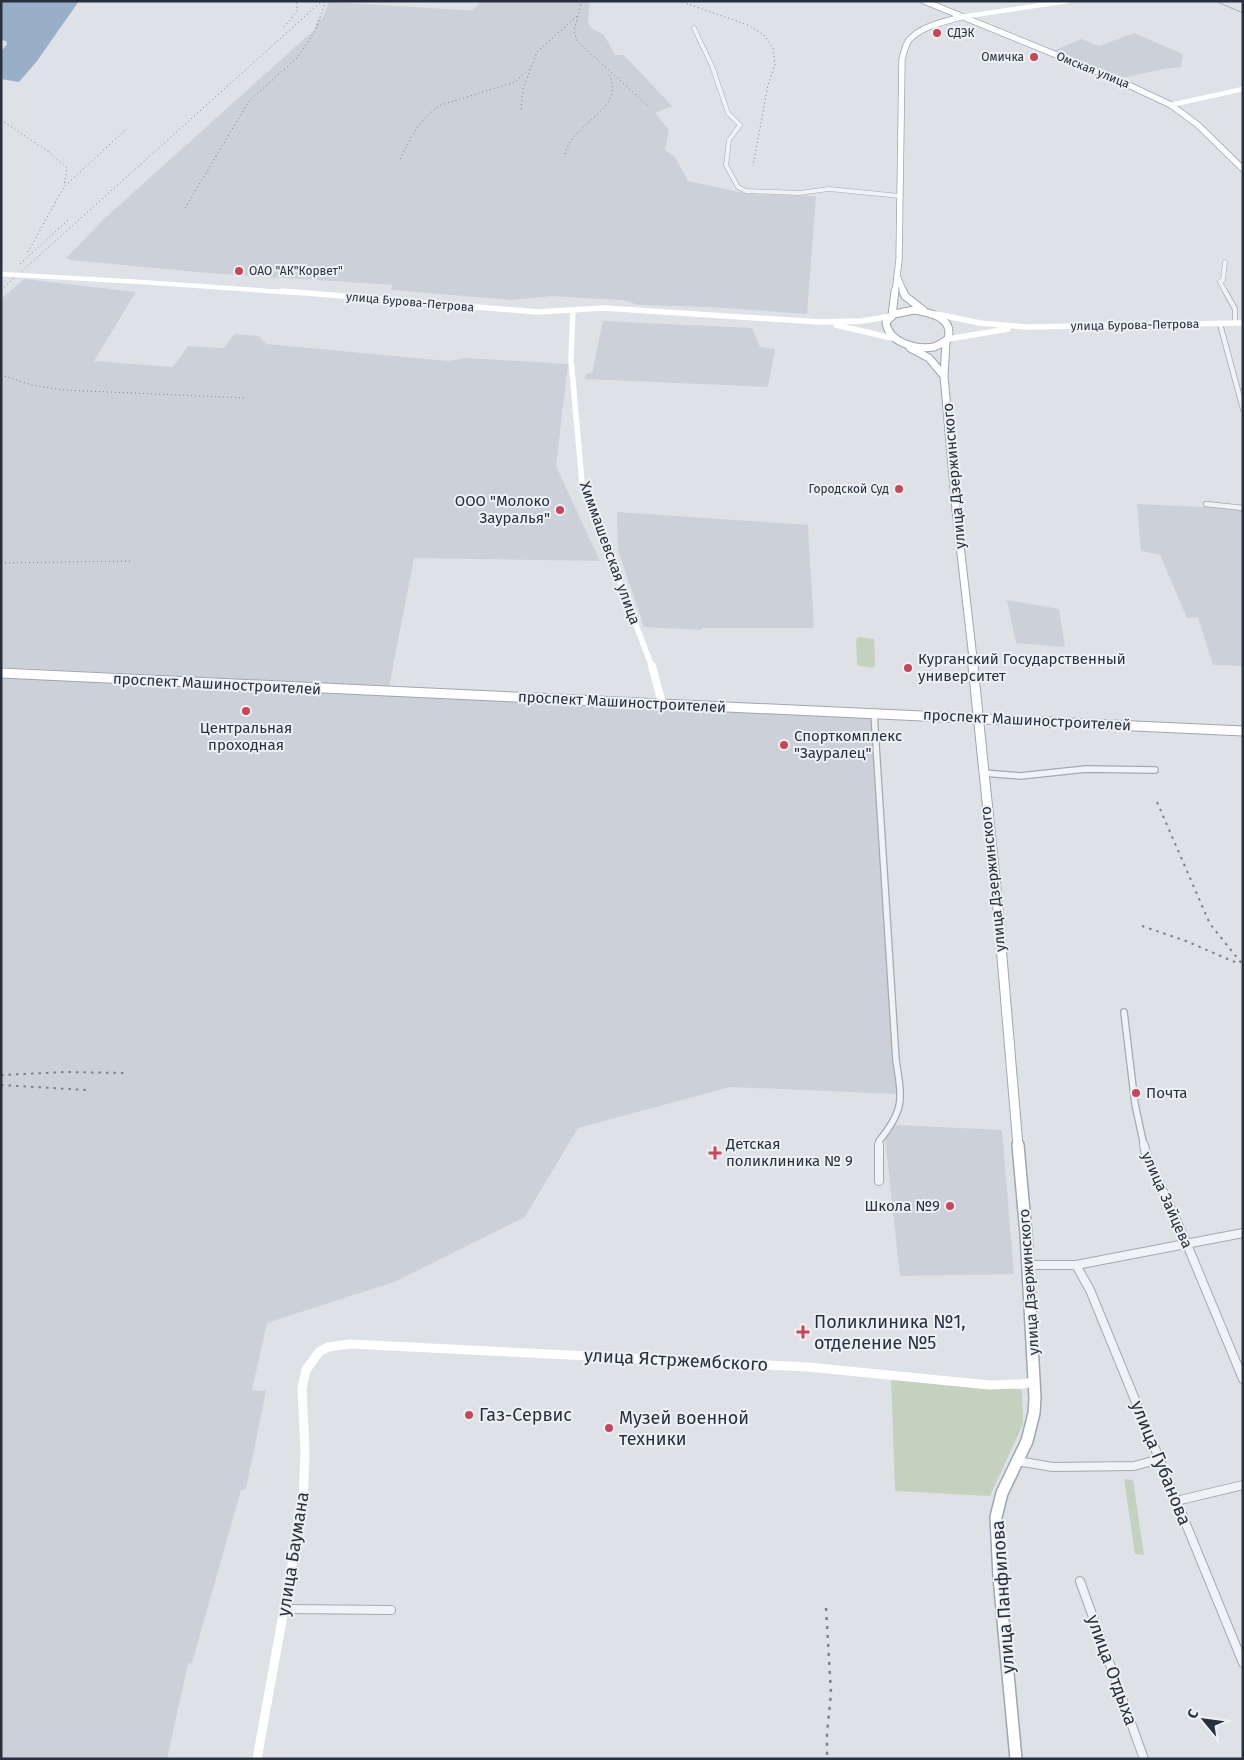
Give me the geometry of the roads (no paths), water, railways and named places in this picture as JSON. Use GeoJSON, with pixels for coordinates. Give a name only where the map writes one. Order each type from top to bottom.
{"type":"FeatureCollection","features":[{"type":"Feature","properties":{"kind":"main road","name":"Омская улица"},"geometry":{"type":"LineString","coordinates":[[924,1],[1124,83],[1171,105],[1184,112],[1243,168]]}},
{"type":"Feature","properties":{"kind":"main road"},"geometry":{"type":"LineString","coordinates":[[944,376],[929,358],[892,338],[886,332],[885,326],[892,316],[900,260],[902,59],[907,42],[921,31],[961,17],[1068,1]]}},
{"type":"Feature","properties":{"kind":"main road"},"geometry":{"type":"LineString","coordinates":[[1171,105],[1243,89]]}},
{"type":"Feature","properties":{"kind":"main road"},"geometry":{"type":"LineString","coordinates":[[1184,112],[1182,108],[1185,101]]}},
{"type":"Feature","properties":{"kind":"main road","name":"улица Бурова-Петрова"},"geometry":{"type":"LineString","coordinates":[[1,274],[239,288],[520,311],[555,312],[603,308],[820,322],[856,322],[892,316]]}},
{"type":"Feature","properties":{"kind":"main road"},"geometry":{"type":"LineString","coordinates":[[898,278],[905,296],[925,311]]}},
{"type":"Feature","properties":{"kind":"main road","name":"Химмашевская улица"},"geometry":{"type":"LineString","coordinates":[[573,310],[571,359],[582,484],[649,656],[662,703]]}},
{"type":"Feature","properties":{"kind":"main road"},"geometry":{"type":"LineString","coordinates":[[892,316],[903,311],[925,311],[936,314],[951,327],[951,333],[947,341],[924,347],[901,343]]}},
{"type":"Feature","properties":{"kind":"main road","name":"улица Бурова-Петрова"},"geometry":{"type":"LineString","coordinates":[[936,314],[980,323],[1026,327],[1243,323]]}},
{"type":"Feature","properties":{"kind":"main road","name":"улица Бурова-Петрова"},"geometry":{"type":"LineString","coordinates":[[820,322],[892,338]]}},
{"type":"Feature","properties":{"kind":"main road","name":"улица Бурова-Петрова"},"geometry":{"type":"LineString","coordinates":[[947,341],[977,333],[1026,327]]}},
{"type":"Feature","properties":{"kind":"main road","name":"улица Дзержинского"},"geometry":{"type":"LineString","coordinates":[[947,341],[944,376],[996,898],[1029,1265],[1034,1382]]}},
{"type":"Feature","properties":{"kind":"main road","name":"проспект Машиностроителей"},"geometry":{"type":"LineString","coordinates":[[1,673],[1243,731]]}},
{"type":"Feature","properties":{"kind":"main road","name":"улица Ястржембского"},"geometry":{"type":"LineString","coordinates":[[319,1352],[328,1347],[350,1344],[705,1363],[752,1363],[1005,1385],[1034,1382]]}},
{"type":"Feature","properties":{"kind":"main road","name":"улица Баумана"},"geometry":{"type":"LineString","coordinates":[[257,1759],[303,1504],[305,1452],[302,1388],[306,1370],[319,1352]]}},
{"type":"Feature","properties":{"kind":"main road","name":"улица Панфилова"},"geometry":{"type":"LineString","coordinates":[[1016,1759],[999,1578],[996,1517],[1002,1493],[1031,1428],[1034,1413],[1034,1382]]}},
{"type":"Feature","properties":{"kind":"street"},"geometry":{"type":"LineString","coordinates":[[694,28],[712,66],[728,113],[740,125],[730,134],[726,165],[738,187],[746,191],[756,192],[800,192],[829,189],[900,196]]}},
{"type":"Feature","properties":{"kind":"street"},"geometry":{"type":"LineString","coordinates":[[1225,262],[1223,280],[1220,282],[1235,309],[1235,323]]}},
{"type":"Feature","properties":{"kind":"street"},"geometry":{"type":"LineString","coordinates":[[1220,324],[1243,409]]}},
{"type":"Feature","properties":{"kind":"street"},"geometry":{"type":"LineString","coordinates":[[1206,504],[1243,508]]}},
{"type":"Feature","properties":{"kind":"street"},"geometry":{"type":"LineString","coordinates":[[874,713],[892,1016],[901,1096],[900,1114],[879,1141],[878,1181]]}},
{"type":"Feature","properties":{"kind":"street"},"geometry":{"type":"LineString","coordinates":[[983,773],[1020,776],[1086,769],[1155,770]]}},
{"type":"Feature","properties":{"kind":"street","name":"улица Зайцева"},"geometry":{"type":"LineString","coordinates":[[1124,1012],[1135,1104],[1142,1140],[1243,1379]]}},
{"type":"Feature","properties":{"kind":"street"},"geometry":{"type":"LineString","coordinates":[[1029,1265],[1076,1264],[1186,1242],[1243,1233]]}},
{"type":"Feature","properties":{"kind":"street","name":"улица Губанова"},"geometry":{"type":"LineString","coordinates":[[1076,1264],[1090,1290],[1243,1663]]}},
{"type":"Feature","properties":{"kind":"street"},"geometry":{"type":"LineString","coordinates":[[1017,1461],[1053,1467],[1134,1466],[1160,1459]]}},
{"type":"Feature","properties":{"kind":"street"},"geometry":{"type":"LineString","coordinates":[[1176,1501],[1243,1485]]}},
{"type":"Feature","properties":{"kind":"street","name":"улица Отдыха"},"geometry":{"type":"LineString","coordinates":[[1080,1581],[1144,1759]]}},
{"type":"Feature","properties":{"kind":"street"},"geometry":{"type":"LineString","coordinates":[[285,1609],[391,1610]]}},
{"type":"Feature","properties":{"kind":"water"},"geometry":{"type":"Polygon","coordinates":[[[1,1],[79,1],[37,61],[19,82],[1,79],[1,52],[7,44],[6,41],[1,40],[1,1]]]}},
{"type":"Feature","properties":{"kind":"waterway"},"geometry":{"type":"LineString","coordinates":[[1215,1],[1243,13]]}},
{"type":"Feature","properties":{"kind":"railway"},"geometry":{"type":"LineString","coordinates":[[284,27],[297,11],[297,1]]}},
{"type":"Feature","properties":{"kind":"railway"},"geometry":{"type":"LineString","coordinates":[[1,290],[322,1]]}},
{"type":"Feature","properties":{"kind":"railway"},"geometry":{"type":"LineString","coordinates":[[185,208],[249,101],[297,58],[315,31],[326,1]]}},
{"type":"Feature","properties":{"kind":"railway"},"geometry":{"type":"LineString","coordinates":[[582,1],[574,31],[577,41],[648,106]]}},
{"type":"Feature","properties":{"kind":"railway"},"geometry":{"type":"LineString","coordinates":[[679,1],[748,25],[764,35],[773,48],[775,65],[768,85],[753,166]]}},
{"type":"Feature","properties":{"kind":"railway"},"geometry":{"type":"LineString","coordinates":[[521,109],[523,89],[537,52],[577,16]]}},
{"type":"Feature","properties":{"kind":"railway"},"geometry":{"type":"LineString","coordinates":[[400,159],[422,122],[441,105],[515,82],[531,67]]}},
{"type":"Feature","properties":{"kind":"railway"},"geometry":{"type":"LineString","coordinates":[[565,154],[570,142],[597,115],[611,96],[612,86],[608,73]]}},
{"type":"Feature","properties":{"kind":"railway"},"geometry":{"type":"LineString","coordinates":[[1,120],[49,152],[67,168],[64,186]]}},
{"type":"Feature","properties":{"kind":"railway"},"geometry":{"type":"LineString","coordinates":[[28,252],[64,187],[125,130]]}},
{"type":"Feature","properties":{"kind":"railway"},"geometry":{"type":"LineString","coordinates":[[20,264],[68,220]]}},
{"type":"Feature","properties":{"kind":"railway"},"geometry":{"type":"LineString","coordinates":[[1,375],[32,385],[63,390],[247,398]]}},
{"type":"Feature","properties":{"kind":"railway"},"geometry":{"type":"LineString","coordinates":[[1,563],[131,561]]}},
{"type":"Feature","properties":{"kind":"railway"},"geometry":{"type":"LineString","coordinates":[[1157,802],[1210,924],[1243,965]]}},
{"type":"Feature","properties":{"kind":"railway"},"geometry":{"type":"LineString","coordinates":[[1142,926],[1186,941],[1237,963]]}},
{"type":"Feature","properties":{"kind":"railway"},"geometry":{"type":"LineString","coordinates":[[1,1075],[66,1072],[126,1073]]}},
{"type":"Feature","properties":{"kind":"railway"},"geometry":{"type":"LineString","coordinates":[[1,1085],[86,1090]]}},
{"type":"Feature","properties":{"kind":"railway"},"geometry":{"type":"LineString","coordinates":[[826,1608],[831,1693],[827,1733],[827,1759]]}},
{"type":"Feature","properties":{"kind":"place","name":"СДЭК"},"geometry":{"type":"Point","coordinates":[937,33]}},
{"type":"Feature","properties":{"kind":"place","name":"Омичка"},"geometry":{"type":"Point","coordinates":[1034,57]}},
{"type":"Feature","properties":{"kind":"place","name":"ОАО \"АК\"Корвет\""},"geometry":{"type":"Point","coordinates":[239,271]}},
{"type":"Feature","properties":{"kind":"place","name":"Городской Суд"},"geometry":{"type":"Point","coordinates":[899,489]}},
{"type":"Feature","properties":{"kind":"place","name":"ООО \"Молоко Зауралья\""},"geometry":{"type":"Point","coordinates":[560,510]}},
{"type":"Feature","properties":{"kind":"place","name":"Курганский Государственный университет"},"geometry":{"type":"Point","coordinates":[908,668]}},
{"type":"Feature","properties":{"kind":"place","name":"Центральная проходная"},"geometry":{"type":"Point","coordinates":[246,711]}},
{"type":"Feature","properties":{"kind":"place","name":"Спорткомплекс \"Зауралец\""},"geometry":{"type":"Point","coordinates":[784,745]}},
{"type":"Feature","properties":{"kind":"place","name":"Почта"},"geometry":{"type":"Point","coordinates":[1136,1093]}},
{"type":"Feature","properties":{"kind":"place","name":"Детская поликлиника № 9"},"geometry":{"type":"Point","coordinates":[715,1153]}},
{"type":"Feature","properties":{"kind":"place","name":"Школа №9"},"geometry":{"type":"Point","coordinates":[950,1206]}},
{"type":"Feature","properties":{"kind":"place","name":"Поликлиника №1, отделение №5"},"geometry":{"type":"Point","coordinates":[803,1332]}},
{"type":"Feature","properties":{"kind":"place","name":"Газ-Сервис"},"geometry":{"type":"Point","coordinates":[469,1415]}},
{"type":"Feature","properties":{"kind":"place","name":"Музей военной техники"},"geometry":{"type":"Point","coordinates":[609,1428]}}]}
